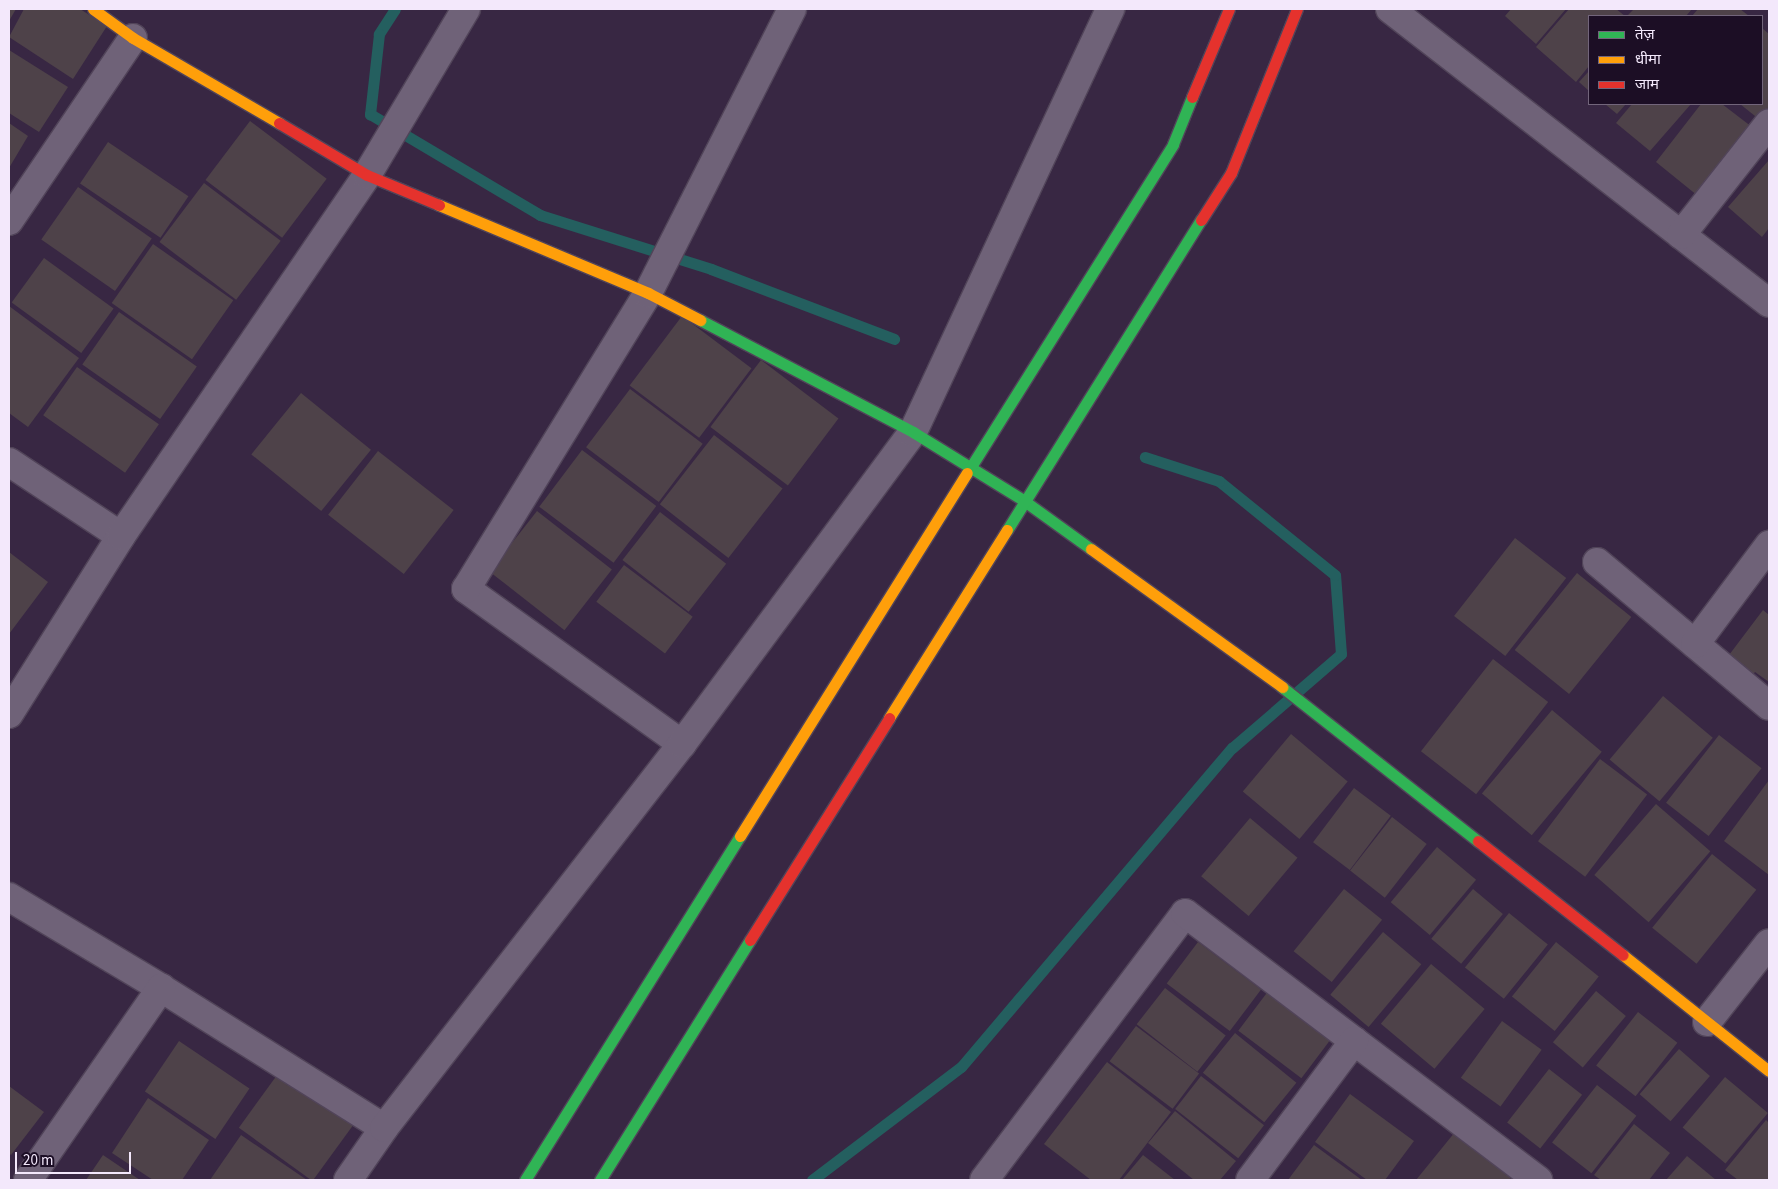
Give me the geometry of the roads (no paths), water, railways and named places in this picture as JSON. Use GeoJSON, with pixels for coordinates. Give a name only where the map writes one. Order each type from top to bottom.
{"type":"FeatureCollection","features":[{"type":"Feature","properties":{"kind":"main road"},"geometry":{"type":"LineString","coordinates":[[93,9],[134,38],[367,175],[648,293],[913,432],[1023,500],[1229,646],[1307,705],[1769,1071]]}},
{"type":"Feature","properties":{"kind":"main road"},"geometry":{"type":"LineString","coordinates":[[525,1180],[969,466],[1173,144],[1229,9]]}},
{"type":"Feature","properties":{"kind":"main road"},"geometry":{"type":"LineString","coordinates":[[600,1180],[1023,500],[1231,173],[1297,9]]}},
{"type":"Feature","properties":{"kind":"street"},"geometry":{"type":"LineString","coordinates":[[9,714],[121,536],[367,175],[466,9]]}},
{"type":"Feature","properties":{"kind":"street"},"geometry":{"type":"LineString","coordinates":[[682,744],[466,589],[648,293],[792,9]]}},
{"type":"Feature","properties":{"kind":"street"},"geometry":{"type":"LineString","coordinates":[[348,1180],[384,1128],[682,744],[913,432],[1110,9]]}},
{"type":"Feature","properties":{"kind":"street"},"geometry":{"type":"LineString","coordinates":[[1390,9],[1769,303]]}},
{"type":"Feature","properties":{"kind":"street"},"geometry":{"type":"LineString","coordinates":[[9,221],[134,38]]}},
{"type":"Feature","properties":{"kind":"street"},"geometry":{"type":"LineString","coordinates":[[1681,235],[1769,123]]}},
{"type":"Feature","properties":{"kind":"street"},"geometry":{"type":"LineString","coordinates":[[9,462],[121,536]]}},
{"type":"Feature","properties":{"kind":"street"},"geometry":{"type":"LineString","coordinates":[[1695,644],[1769,545]]}},
{"type":"Feature","properties":{"kind":"street"},"geometry":{"type":"LineString","coordinates":[[1598,562],[1769,706]]}},
{"type":"Feature","properties":{"kind":"street"},"geometry":{"type":"LineString","coordinates":[[9,897],[162,988],[384,1128]]}},
{"type":"Feature","properties":{"kind":"street"},"geometry":{"type":"LineString","coordinates":[[984,1180],[1186,914],[1538,1180]]}},
{"type":"Feature","properties":{"kind":"street"},"geometry":{"type":"LineString","coordinates":[[1707,1022],[1769,943]]}},
{"type":"Feature","properties":{"kind":"street"},"geometry":{"type":"LineString","coordinates":[[28,1180],[162,988]]}},
{"type":"Feature","properties":{"kind":"street"},"geometry":{"type":"LineString","coordinates":[[1250,1180],[1354,1041]]}},
{"type":"Feature","properties":{"kind":"waterway"},"geometry":{"type":"LineString","coordinates":[[395,9],[379,34],[370,114],[540,215],[711,269],[894,339]]}},
{"type":"Feature","properties":{"kind":"waterway"},"geometry":{"type":"LineString","coordinates":[[812,1180],[961,1067],[1232,748],[1341,654],[1335,575],[1219,481],[1145,457]]}}]}
